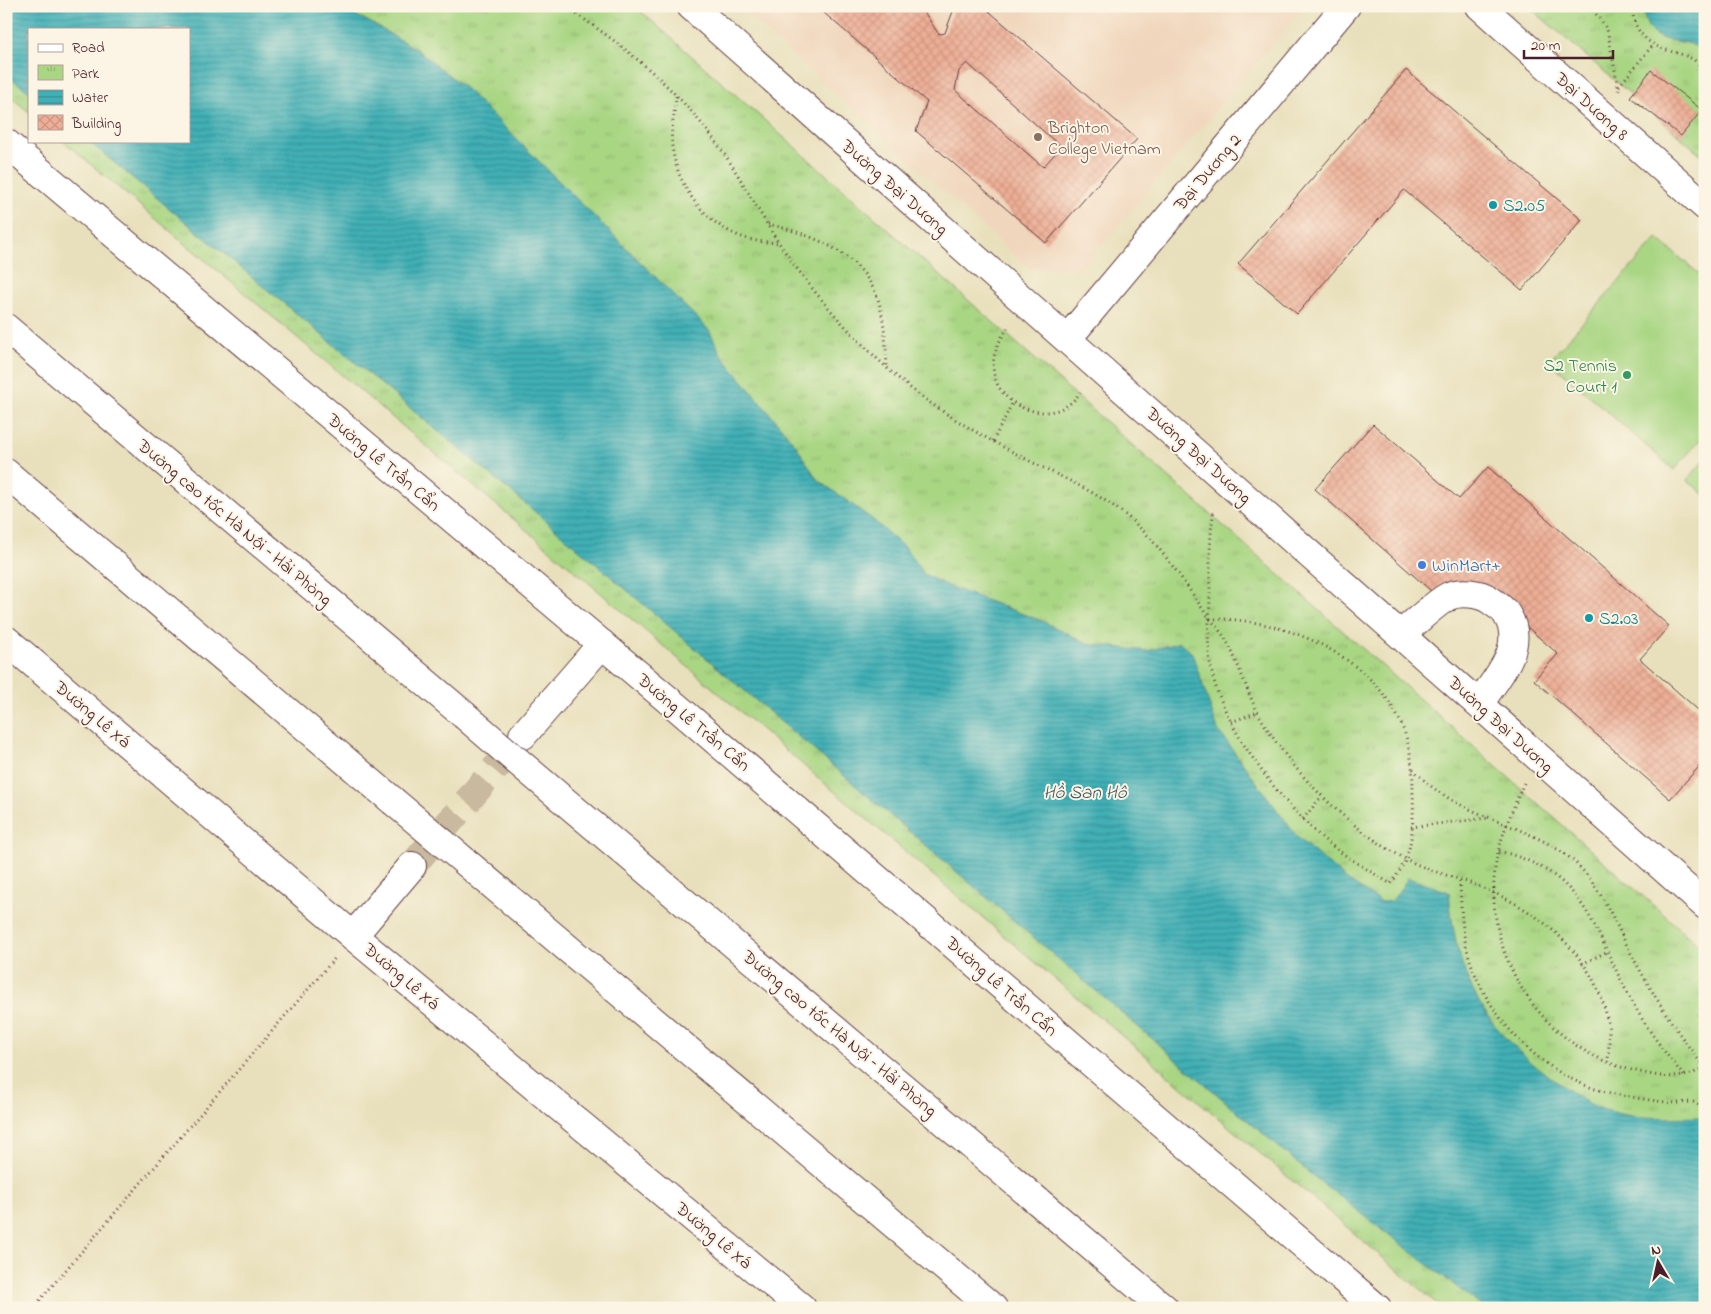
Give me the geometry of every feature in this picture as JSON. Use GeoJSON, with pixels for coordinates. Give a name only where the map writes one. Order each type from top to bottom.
{"type":"FeatureCollection","features":[{"type":"Feature","properties":{"kind":"main road","name":"Đường Đại Dương"},"geometry":{"type":"LineString","coordinates":[[691,6],[1705,904]]}},
{"type":"Feature","properties":{"kind":"main road","name":"Đại Dương 2"},"geometry":{"type":"LineString","coordinates":[[1068,338],[1346,6]]}},
{"type":"Feature","properties":{"kind":"main road","name":"Đại Dương 8"},"geometry":{"type":"LineString","coordinates":[[1480,6],[1705,206]]}},
{"type":"Feature","properties":{"kind":"main road","name":"Đường Lê Trần Cẩn"},"geometry":{"type":"LineString","coordinates":[[6,143],[602,644],[1377,1308]]}},
{"type":"Feature","properties":{"kind":"main road","name":"Đường cao tốc Hà Nội – Hải Phòng"},"geometry":{"type":"LineString","coordinates":[[6,328],[464,715],[520,747],[1164,1308]]}},
{"type":"Feature","properties":{"kind":"main road"},"geometry":{"type":"LineString","coordinates":[[6,474],[993,1308]]}},
{"type":"Feature","properties":{"kind":"main road"},"geometry":{"type":"LineString","coordinates":[[1401,634],[1449,596],[1466,593],[1486,598],[1507,614],[1513,629],[1514,643],[1511,655],[1479,704]]}},
{"type":"Feature","properties":{"kind":"main road","name":"Đường Lê Xá"},"geometry":{"type":"LineString","coordinates":[[6,640],[353,936],[802,1308]]}},
{"type":"Feature","properties":{"kind":"main road"},"geometry":{"type":"LineString","coordinates":[[520,747],[602,644]]}},
{"type":"Feature","properties":{"kind":"main road"},"geometry":{"type":"LineString","coordinates":[[353,936],[412,866]]}},
{"type":"Feature","properties":{"kind":"path"},"geometry":{"type":"LineString","coordinates":[[564,6],[591,23],[676,95],[706,129],[731,162],[778,242],[800,273],[840,320],[887,368],[935,406],[993,441],[1085,487],[1119,508],[1150,538],[1210,620],[1224,636],[1258,712],[1278,744],[1306,780],[1341,814],[1378,843],[1406,859],[1494,893],[1531,911],[1564,938],[1582,964],[1602,1001],[1608,1031],[1608,1062]]}},
{"type":"Feature","properties":{"kind":"path"},"geometry":{"type":"LineString","coordinates":[[1590,6],[1607,29],[1619,86],[1619,96]]}},
{"type":"Feature","properties":{"kind":"path"},"geometry":{"type":"LineString","coordinates":[[1633,6],[1636,26],[1652,46],[1688,56],[1701,65],[1705,73]]}},
{"type":"Feature","properties":{"kind":"path"},"geometry":{"type":"LineString","coordinates":[[1619,86],[1652,46]]}},
{"type":"Feature","properties":{"kind":"path"},"geometry":{"type":"LineString","coordinates":[[676,95],[672,136],[673,150],[681,178],[693,199],[707,217],[727,231],[750,240],[778,242]]}},
{"type":"Feature","properties":{"kind":"path"},"geometry":{"type":"LineString","coordinates":[[767,224],[813,236],[833,246],[866,279],[879,305],[884,329],[887,368]]}},
{"type":"Feature","properties":{"kind":"path"},"geometry":{"type":"LineString","coordinates":[[1008,328],[996,353],[994,368],[996,386],[1007,398],[1034,411],[1049,411],[1065,408],[1074,402],[1080,392]]}},
{"type":"Feature","properties":{"kind":"path"},"geometry":{"type":"LineString","coordinates":[[993,441],[1013,402]]}},
{"type":"Feature","properties":{"kind":"path"},"geometry":{"type":"LineString","coordinates":[[1210,620],[1230,619],[1266,624],[1301,634],[1332,649],[1364,674],[1391,706],[1406,736],[1413,768],[1411,827],[1406,859],[1391,884],[1320,836],[1303,819],[1266,776],[1232,722],[1220,696],[1208,654],[1210,620],[1209,539],[1214,509]]}},
{"type":"Feature","properties":{"kind":"path"},"geometry":{"type":"LineString","coordinates":[[1232,722],[1258,712]]}},
{"type":"Feature","properties":{"kind":"path"},"geometry":{"type":"LineString","coordinates":[[1413,768],[1427,784],[1447,799],[1506,825],[1569,858],[1587,875],[1601,896],[1640,970],[1679,1033],[1705,1068],[1697,1073],[1677,1078],[1648,1074],[1608,1062],[1587,1053],[1562,1037],[1543,1019],[1524,992],[1510,966],[1501,939],[1494,893],[1499,850],[1506,825],[1524,782]]}},
{"type":"Feature","properties":{"kind":"path"},"geometry":{"type":"LineString","coordinates":[[1303,819],[1322,796]]}},
{"type":"Feature","properties":{"kind":"path"},"geometry":{"type":"LineString","coordinates":[[1411,827],[1488,818]]}},
{"type":"Feature","properties":{"kind":"path"},"geometry":{"type":"LineString","coordinates":[[1499,850],[1525,857],[1552,872],[1570,888],[1586,909],[1640,1016],[1684,1076]]}},
{"type":"Feature","properties":{"kind":"path"},"geometry":{"type":"LineString","coordinates":[[1460,881],[1462,924],[1467,950],[1477,981],[1494,1011],[1541,1059],[1575,1081],[1604,1091],[1641,1099],[1679,1103],[1694,1102],[1705,1109]]}},
{"type":"Feature","properties":{"kind":"path"},"geometry":{"type":"LineString","coordinates":[[33,1308],[314,984],[353,936]]}},
{"type":"Feature","properties":{"kind":"path"},"geometry":{"type":"LineString","coordinates":[[1582,964],[1608,951]]}},
{"type":"Feature","properties":{"kind":"shaded area","name":"Brighton College Vietnam"},"geometry":{"type":"Polygon","coordinates":[[[738,6],[1305,6],[1083,267],[1030,269],[738,6]]]}},
{"type":"Feature","properties":{"kind":"green space"},"geometry":{"type":"Polygon","coordinates":[[[6,6],[635,6],[1705,951],[1705,1308],[1442,1308],[555,554],[64,142],[190,142],[190,28],[28,28],[28,111],[6,93],[6,6]]]}},
{"type":"Feature","properties":{"kind":"green space"},"geometry":{"type":"Polygon","coordinates":[[[1528,6],[1705,6],[1705,158],[1528,6]]]}},
{"type":"Feature","properties":{"kind":"green space","name":"S2 Tennis Court 1"},"geometry":{"type":"Polygon","coordinates":[[[1657,238],[1705,279],[1705,434],[1674,470],[1549,361],[1657,238]]]}},
{"type":"Feature","properties":{"kind":"green space"},"geometry":{"type":"Polygon","coordinates":[[[1705,459],[1705,495],[1687,480],[1705,459]]]}},
{"type":"Feature","properties":{"kind":"water","name":"Hồ San Hô"},"geometry":{"type":"Polygon","coordinates":[[[6,6],[328,6],[364,19],[416,49],[465,88],[709,330],[722,356],[795,444],[817,479],[872,519],[906,549],[924,574],[945,585],[1042,621],[1089,644],[1147,651],[1180,642],[1192,653],[1218,730],[1297,837],[1347,880],[1381,902],[1392,901],[1408,878],[1449,892],[1458,950],[1467,976],[1477,999],[1491,1021],[1508,1041],[1553,1079],[1592,1105],[1617,1113],[1642,1117],[1703,1117],[1705,1308],[1484,1308],[1308,1172],[534,511],[89,142],[190,142],[190,28],[28,28],[28,91],[6,74],[6,6]]]}},
{"type":"Feature","properties":{"kind":"water"},"geometry":{"type":"Polygon","coordinates":[[[1643,6],[1705,6],[1705,52],[1695,46],[1658,37],[1651,31],[1646,21],[1643,6]]]}},
{"type":"Feature","properties":{"kind":"building"},"geometry":{"type":"Polygon","coordinates":[[[816,6],[917,6],[924,12],[938,33],[941,34],[945,33],[955,6],[983,6],[1137,139],[1046,243],[916,131],[927,102],[816,6]],[[967,63],[959,71],[955,90],[1043,167],[1061,147],[967,63]]]}},
{"type":"Feature","properties":{"kind":"building","name":"S2.05"},"geometry":{"type":"Polygon","coordinates":[[[1406,70],[1582,220],[1522,290],[1404,190],[1297,314],[1238,264],[1406,70]]]}},
{"type":"Feature","properties":{"kind":"building"},"geometry":{"type":"Polygon","coordinates":[[[1651,70],[1702,110],[1681,136],[1630,97],[1651,70]]]}},
{"type":"Feature","properties":{"kind":"building","name":"S2.03"},"geometry":{"type":"Polygon","coordinates":[[[1373,424],[1459,499],[1488,467],[1669,626],[1640,659],[1705,716],[1705,760],[1670,799],[1534,680],[1558,654],[1478,584],[1454,611],[1315,489],[1373,424]]]}},
{"type":"Feature","properties":{"kind":"tunnel"},"geometry":{"type":"LineString","coordinates":[[412,866],[523,736]]}},
{"type":"Feature","properties":{"kind":"place","name":"Brighton College Vietnam"},"geometry":{"type":"Point","coordinates":[1038,137]}},
{"type":"Feature","properties":{"kind":"place","name":"S2.05"},"geometry":{"type":"Point","coordinates":[1493,205]}},
{"type":"Feature","properties":{"kind":"place","name":"S2 Tennis Court 1"},"geometry":{"type":"Point","coordinates":[1627,375]}},
{"type":"Feature","properties":{"kind":"place","name":"WinMart+"},"geometry":{"type":"Point","coordinates":[1422,565]}},
{"type":"Feature","properties":{"kind":"place","name":"S2.03"},"geometry":{"type":"Point","coordinates":[1589,618]}}]}
